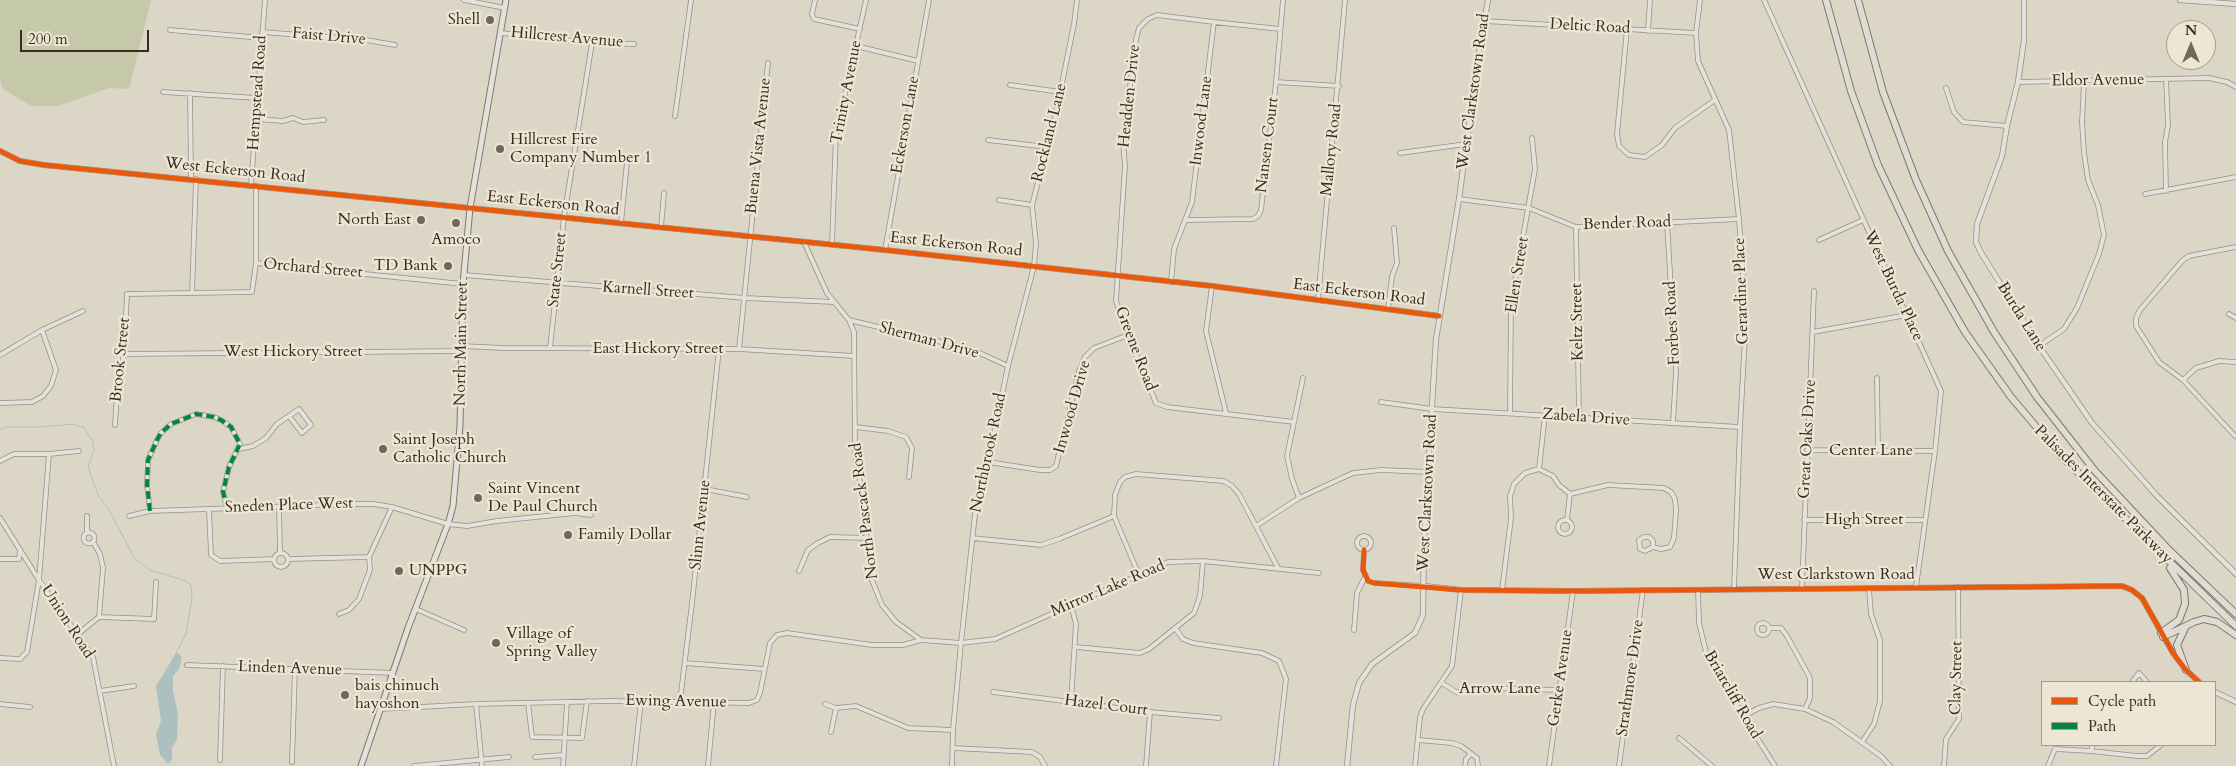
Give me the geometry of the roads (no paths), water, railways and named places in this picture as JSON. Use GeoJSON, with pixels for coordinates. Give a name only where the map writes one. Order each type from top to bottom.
{"type":"FeatureCollection","features":[{"type":"Feature","properties":{"kind":"highway","name":"Palisades Interstate Parkway"},"geometry":{"type":"LineString","coordinates":[[1826,0],[1846,76],[1875,158],[1903,222],[1940,292],[1974,345],[2020,409],[2072,468],[2236,626]]}},
{"type":"Feature","properties":{"kind":"highway","name":"Palisades Interstate Parkway"},"geometry":{"type":"LineString","coordinates":[[1858,0],[1881,84],[1913,172],[1952,258],[1994,332],[2037,397],[2095,471],[2175,556],[2236,614]]}},
{"type":"Feature","properties":{"kind":"highway"},"geometry":{"type":"LineString","coordinates":[[2128,523],[2173,571],[2184,590],[2185,604],[2181,617],[2162,635]]}},
{"type":"Feature","properties":{"kind":"highway"},"geometry":{"type":"LineString","coordinates":[[2162,635],[2201,619],[2222,624],[2236,635]]}},
{"type":"Feature","properties":{"kind":"highway"},"geometry":{"type":"LineString","coordinates":[[2186,670],[2178,654],[2177,643],[2183,630],[2191,623]]}},
{"type":"Feature","properties":{"kind":"main road","name":"North Main Street"},"geometry":{"type":"LineString","coordinates":[[361,766],[448,524],[456,486],[463,284],[470,208],[506,0]]}},
{"type":"Feature","properties":{"kind":"street","name":"Hempstead Road"},"geometry":{"type":"LineString","coordinates":[[256,263],[254,186],[256,118],[265,0]]}},
{"type":"Feature","properties":{"kind":"street"},"geometry":{"type":"LineString","coordinates":[[464,0],[505,8]]}},
{"type":"Feature","properties":{"kind":"street"},"geometry":{"type":"LineString","coordinates":[[675,116],[691,0]]}},
{"type":"Feature","properties":{"kind":"street"},"geometry":{"type":"LineString","coordinates":[[815,0],[812,14],[814,19],[860,29]]}},
{"type":"Feature","properties":{"kind":"street","name":"Trinity Avenue"},"geometry":{"type":"LineString","coordinates":[[832,244],[836,134],[847,77],[866,0]]}},
{"type":"Feature","properties":{"kind":"street","name":"Eckerson Lane"},"geometry":{"type":"LineString","coordinates":[[885,250],[929,0]]}},
{"type":"Feature","properties":{"kind":"street","name":"Rockland Lane"},"geometry":{"type":"LineString","coordinates":[[1034,266],[1036,243],[1032,205],[1061,92],[1077,0]]}},
{"type":"Feature","properties":{"kind":"street","name":"Nansen Court"},"geometry":{"type":"LineString","coordinates":[[1185,220],[1253,219],[1258,216],[1261,210],[1276,82],[1283,0]]}},
{"type":"Feature","properties":{"kind":"street","name":"Mallory Road"},"geometry":{"type":"LineString","coordinates":[[1318,300],[1339,86],[1345,0]]}},
{"type":"Feature","properties":{"kind":"street","name":"West Clarkstown Road"},"geometry":{"type":"LineString","coordinates":[[1488,0],[1483,21],[1459,200],[1439,316],[1428,472],[1424,586],[1462,590],[1573,591],[1802,587],[1869,589],[2125,586],[2135,591],[2142,598],[2162,635],[2186,670],[2199,681]]}},
{"type":"Feature","properties":{"kind":"street"},"geometry":{"type":"LineString","coordinates":[[1648,30],[1650,0]]}},
{"type":"Feature","properties":{"kind":"street","name":"Gerardine Place"},"geometry":{"type":"LineString","coordinates":[[1700,0],[1696,34],[1698,61],[1729,130],[1739,219],[1746,319],[1734,589]]}},
{"type":"Feature","properties":{"kind":"street","name":"West Burda Place"},"geometry":{"type":"LineString","coordinates":[[1764,0],[1941,391],[1935,451],[1916,587]]}},
{"type":"Feature","properties":{"kind":"street","name":"Burda Lane"},"geometry":{"type":"LineString","coordinates":[[2024,0],[2024,40],[2018,82],[2006,126],[2002,156],[1977,224],[1976,242],[2039,346],[2092,423],[2157,496],[2236,574]]}},
{"type":"Feature","properties":{"kind":"street"},"geometry":{"type":"LineString","coordinates":[[2180,0],[2236,4]]}},
{"type":"Feature","properties":{"kind":"street","name":"Headden Drive"},"geometry":{"type":"LineString","coordinates":[[1117,275],[1125,166],[1123,142],[1139,28],[1148,19],[1157,15],[1214,22]]}},
{"type":"Feature","properties":{"kind":"street","name":"Deltic Road"},"geometry":{"type":"LineString","coordinates":[[1483,21],[1696,34]]}},
{"type":"Feature","properties":{"kind":"street"},"geometry":{"type":"LineString","coordinates":[[1214,22],[1280,29]]}},
{"type":"Feature","properties":{"kind":"street","name":"Inwood Lane"},"geometry":{"type":"LineString","coordinates":[[1171,282],[1174,249],[1192,202],[1214,22]]}},
{"type":"Feature","properties":{"kind":"street"},"geometry":{"type":"LineString","coordinates":[[1627,29],[1617,134],[1618,146],[1629,155],[1645,157],[1662,145],[1675,128],[1715,100]]}},
{"type":"Feature","properties":{"kind":"street"},"geometry":{"type":"LineString","coordinates":[[170,30],[262,38]]}},
{"type":"Feature","properties":{"kind":"street","name":"Faist Drive"},"geometry":{"type":"LineString","coordinates":[[262,32],[366,40],[395,46]]}},
{"type":"Feature","properties":{"kind":"street","name":"Hillcrest Avenue"},"geometry":{"type":"LineString","coordinates":[[501,33],[592,43],[634,44]]}},
{"type":"Feature","properties":{"kind":"street","name":"State Street"},"geometry":{"type":"LineString","coordinates":[[550,348],[564,217],[592,43]]}},
{"type":"Feature","properties":{"kind":"street"},"geometry":{"type":"LineString","coordinates":[[856,46],[918,61]]}},
{"type":"Feature","properties":{"kind":"street","name":"Buena Vista Avenue"},"geometry":{"type":"LineString","coordinates":[[739,349],[768,63]]}},
{"type":"Feature","properties":{"kind":"street","name":"Eldor Avenue"},"geometry":{"type":"LineString","coordinates":[[2018,82],[2209,78],[2228,82],[2236,87]]}},
{"type":"Feature","properties":{"kind":"street"},"geometry":{"type":"LineString","coordinates":[[2166,80],[2168,125],[2164,142],[2166,191]]}},
{"type":"Feature","properties":{"kind":"street"},"geometry":{"type":"LineString","coordinates":[[1276,82],[1339,86]]}},
{"type":"Feature","properties":{"kind":"street"},"geometry":{"type":"LineString","coordinates":[[2039,346],[2064,329],[2077,308],[2099,254],[2104,235],[2098,205],[2088,180],[2084,153],[2082,122],[2084,82]]}},
{"type":"Feature","properties":{"kind":"street"},"geometry":{"type":"LineString","coordinates":[[1010,85],[1061,92]]}},
{"type":"Feature","properties":{"kind":"street"},"geometry":{"type":"LineString","coordinates":[[1946,88],[1954,112],[1963,122],[2006,126]]}},
{"type":"Feature","properties":{"kind":"street"},"geometry":{"type":"LineString","coordinates":[[163,92],[257,98]]}},
{"type":"Feature","properties":{"kind":"street"},"geometry":{"type":"LineString","coordinates":[[190,93],[194,179],[192,293]]}},
{"type":"Feature","properties":{"kind":"street"},"geometry":{"type":"LineString","coordinates":[[256,118],[283,121],[294,118],[302,122],[324,120]]}},
{"type":"Feature","properties":{"kind":"street","name":"Ellen Street"},"geometry":{"type":"LineString","coordinates":[[1510,412],[1511,304],[1535,169],[1532,138]]}},
{"type":"Feature","properties":{"kind":"street"},"geometry":{"type":"LineString","coordinates":[[988,140],[1048,147]]}},
{"type":"Feature","properties":{"kind":"street"},"geometry":{"type":"LineString","coordinates":[[1400,153],[1466,144]]}},
{"type":"Feature","properties":{"kind":"street","name":"West Eckerson Road"},"geometry":{"type":"LineString","coordinates":[[0,151],[20,161],[44,165],[470,208]]}},
{"type":"Feature","properties":{"kind":"street"},"geometry":{"type":"LineString","coordinates":[[621,223],[627,162]]}},
{"type":"Feature","properties":{"kind":"street"},"geometry":{"type":"LineString","coordinates":[[2145,194],[2236,177]]}},
{"type":"Feature","properties":{"kind":"street"},"geometry":{"type":"LineString","coordinates":[[661,227],[664,193]]}},
{"type":"Feature","properties":{"kind":"street"},"geometry":{"type":"LineString","coordinates":[[999,200],[1032,205]]}},
{"type":"Feature","properties":{"kind":"street","name":"Bender Road"},"geometry":{"type":"LineString","coordinates":[[1459,200],[1529,208],[1576,227],[1739,219]]}},
{"type":"Feature","properties":{"kind":"street","name":"East Eckerson Road"},"geometry":{"type":"LineString","coordinates":[[470,208],[1117,275],[1439,316]]}},
{"type":"Feature","properties":{"kind":"street"},"geometry":{"type":"LineString","coordinates":[[1819,240],[1862,220]]}},
{"type":"Feature","properties":{"kind":"street","name":"Forbes Road"},"geometry":{"type":"LineString","coordinates":[[1667,223],[1676,372],[1673,423]]}},
{"type":"Feature","properties":{"kind":"street","name":"Keltz Street"},"geometry":{"type":"LineString","coordinates":[[1576,227],[1579,416]]}},
{"type":"Feature","properties":{"kind":"street"},"geometry":{"type":"LineString","coordinates":[[1388,310],[1392,276],[1397,263],[1394,228]]}},
{"type":"Feature","properties":{"kind":"street","name":"North Pascack Road"},"geometry":{"type":"LineString","coordinates":[[804,242],[821,282],[849,320],[854,332],[855,453],[867,538],[870,575],[882,605],[896,622],[921,640]]}},
{"type":"Feature","properties":{"kind":"street"},"geometry":{"type":"LineString","coordinates":[[2235,436],[2183,380],[2159,362],[2136,326],[2136,318],[2140,310],[2182,261],[2189,256],[2236,247]]}},
{"type":"Feature","properties":{"kind":"street","name":"Orchard Street"},"geometry":{"type":"LineString","coordinates":[[127,294],[252,292],[256,263],[463,284]]}},
{"type":"Feature","properties":{"kind":"street","name":"Northbrook Road"},"geometry":{"type":"LineString","coordinates":[[961,642],[977,496],[988,462],[1008,366],[1034,266]]}},
{"type":"Feature","properties":{"kind":"street","name":"Karnell Street"},"geometry":{"type":"LineString","coordinates":[[464,275],[745,298],[834,302]]}},
{"type":"Feature","properties":{"kind":"street","name":"Greene Road"},"geometry":{"type":"LineString","coordinates":[[1117,275],[1116,302],[1156,403],[1167,407],[1294,422]]}},
{"type":"Feature","properties":{"kind":"street"},"geometry":{"type":"LineString","coordinates":[[1212,286],[1206,332],[1226,413]]}},
{"type":"Feature","properties":{"kind":"street","name":"Great Oaks Drive"},"geometry":{"type":"LineString","coordinates":[[1802,587],[1814,292]]}},
{"type":"Feature","properties":{"kind":"street","name":"Brook Street"},"geometry":{"type":"LineString","coordinates":[[115,425],[118,378],[124,354],[127,294]]}},
{"type":"Feature","properties":{"kind":"street"},"geometry":{"type":"LineString","coordinates":[[0,356],[42,330],[83,312]]}},
{"type":"Feature","properties":{"kind":"street"},"geometry":{"type":"LineString","coordinates":[[2229,314],[2236,318]]}},
{"type":"Feature","properties":{"kind":"street"},"geometry":{"type":"LineString","coordinates":[[1813,332],[1907,316]]}},
{"type":"Feature","properties":{"kind":"street","name":"Sherman Drive"},"geometry":{"type":"LineString","coordinates":[[849,320],[971,349],[1008,366]]}},
{"type":"Feature","properties":{"kind":"street"},"geometry":{"type":"LineString","coordinates":[[0,403],[32,402],[43,396],[51,386],[56,370],[42,330]]}},
{"type":"Feature","properties":{"kind":"street","name":"Inwood Drive"},"geometry":{"type":"LineString","coordinates":[[988,462],[1040,470],[1050,470],[1056,466],[1085,356],[1094,348],[1128,335]]}},
{"type":"Feature","properties":{"kind":"street","name":"East Hickory Street"},"geometry":{"type":"LineString","coordinates":[[462,349],[739,349],[854,356]]}},
{"type":"Feature","properties":{"kind":"street","name":"West Hickory Street"},"geometry":{"type":"LineString","coordinates":[[124,354],[462,349]]}},
{"type":"Feature","properties":{"kind":"street","name":"Slinn Avenue"},"geometry":{"type":"LineString","coordinates":[[680,701],[705,489],[719,349]]}},
{"type":"Feature","properties":{"kind":"street"},"geometry":{"type":"LineString","coordinates":[[2183,380],[2196,368],[2219,361],[2236,362]]}},
{"type":"Feature","properties":{"kind":"street"},"geometry":{"type":"LineString","coordinates":[[1299,498],[1292,480],[1287,456],[1303,378]]}},
{"type":"Feature","properties":{"kind":"street"},"geometry":{"type":"LineString","coordinates":[[1877,378],[1878,451]]}},
{"type":"Feature","properties":{"kind":"street","name":"Zabela Drive"},"geometry":{"type":"LineString","coordinates":[[1381,402],[1432,409],[1579,416],[1740,427]]}},
{"type":"Feature","properties":{"kind":"street"},"geometry":{"type":"LineString","coordinates":[[239,449],[253,446],[266,438],[278,424],[288,416],[299,409],[311,425],[302,433],[288,416]]}},
{"type":"Feature","properties":{"kind":"street"},"geometry":{"type":"LineString","coordinates":[[150,511],[147,485],[148,460],[161,433],[171,424],[196,414],[214,416],[231,427],[240,444],[229,467],[223,492],[227,507]]}},
{"type":"Feature","properties":{"kind":"street"},"geometry":{"type":"LineString","coordinates":[[1539,469],[1545,415]]}},
{"type":"Feature","properties":{"kind":"street"},"geometry":{"type":"LineString","coordinates":[[856,427],[888,431],[906,437],[912,448],[909,477]]}},
{"type":"Feature","properties":{"kind":"street","name":"Center Lane"},"geometry":{"type":"LineString","coordinates":[[1807,450],[1935,451]]}},
{"type":"Feature","properties":{"kind":"street"},"geometry":{"type":"LineString","coordinates":[[0,461],[14,454],[49,454],[79,451]]}},
{"type":"Feature","properties":{"kind":"street"},"geometry":{"type":"LineString","coordinates":[[0,658],[20,659],[27,652],[39,580],[49,454]]}},
{"type":"Feature","properties":{"kind":"street"},"geometry":{"type":"LineString","coordinates":[[1502,590],[1511,518],[1510,496],[1514,484],[1525,473],[1539,469],[1553,476],[1559,485],[1570,494]]}},
{"type":"Feature","properties":{"kind":"street"},"geometry":{"type":"LineString","coordinates":[[1256,526],[1299,498],[1353,473],[1381,470],[1428,472]]}},
{"type":"Feature","properties":{"kind":"street"},"geometry":{"type":"LineString","coordinates":[[1139,575],[1114,516],[1115,495],[1120,482],[1125,477],[1136,474],[1224,482],[1232,486],[1239,494],[1278,568]]}},
{"type":"Feature","properties":{"kind":"street"},"geometry":{"type":"LineString","coordinates":[[1570,494],[1608,485],[1664,488],[1672,492],[1676,510],[1674,538],[1670,547],[1661,549],[1653,547]]}},
{"type":"Feature","properties":{"kind":"street"},"geometry":{"type":"LineString","coordinates":[[705,489],[747,497]]}},
{"type":"Feature","properties":{"kind":"street"},"geometry":{"type":"LineString","coordinates":[[1566,520],[1570,494]]}},
{"type":"Feature","properties":{"kind":"street","name":"Sneden Place West"},"geometry":{"type":"LineString","coordinates":[[129,516],[150,511],[227,507],[373,504],[392,507],[448,524],[467,526],[575,513],[591,515]]}},
{"type":"Feature","properties":{"kind":"street"},"geometry":{"type":"LineString","coordinates":[[279,507],[280,552]]}},
{"type":"Feature","properties":{"kind":"street"},"geometry":{"type":"LineString","coordinates":[[339,614],[349,610],[359,599],[370,570],[369,558],[392,507]]}},
{"type":"Feature","properties":{"kind":"street"},"geometry":{"type":"LineString","coordinates":[[209,509],[210,555],[220,561],[274,559]]}},
{"type":"Feature","properties":{"kind":"street"},"geometry":{"type":"LineString","coordinates":[[87,516],[87,532],[84,535],[84,541],[89,544],[93,542]]}},
{"type":"Feature","properties":{"kind":"street"},"geometry":{"type":"LineString","coordinates":[[972,538],[1041,544],[1059,540],[1114,516]]}},
{"type":"Feature","properties":{"kind":"street","name":"Union Road"},"geometry":{"type":"LineString","coordinates":[[0,518],[39,580],[93,656],[114,766]]}},
{"type":"Feature","properties":{"kind":"street"},"geometry":{"type":"LineString","coordinates":[[1566,520],[1570,522],[1573,528],[1571,532],[1565,534],[1561,533],[1558,527],[1560,521],[1566,520]]}},
{"type":"Feature","properties":{"kind":"street","name":"High Street"},"geometry":{"type":"LineString","coordinates":[[1804,520],[1924,520]]}},
{"type":"Feature","properties":{"kind":"street"},"geometry":{"type":"LineString","coordinates":[[87,532],[93,534],[93,542],[100,554],[102,573],[100,617]]}},
{"type":"Feature","properties":{"kind":"street"},"geometry":{"type":"LineString","coordinates":[[1644,536],[1649,537],[1653,541],[1653,547],[1648,551],[1642,550],[1639,546],[1639,540],[1644,536]]}},
{"type":"Feature","properties":{"kind":"street"},"geometry":{"type":"LineString","coordinates":[[799,571],[808,550],[830,537],[867,538]]}},
{"type":"Feature","properties":{"kind":"street"},"geometry":{"type":"LineString","coordinates":[[1354,630],[1357,593],[1365,577],[1364,550]]}},
{"type":"Feature","properties":{"kind":"street"},"geometry":{"type":"LineString","coordinates":[[0,560],[18,559],[20,551]]}},
{"type":"Feature","properties":{"kind":"street"},"geometry":{"type":"LineString","coordinates":[[274,559],[276,565],[283,567],[287,564],[288,559],[285,554],[280,552]]}},
{"type":"Feature","properties":{"kind":"street"},"geometry":{"type":"LineString","coordinates":[[274,559],[280,552]]}},
{"type":"Feature","properties":{"kind":"street"},"geometry":{"type":"LineString","coordinates":[[288,559],[369,558]]}},
{"type":"Feature","properties":{"kind":"street"},"geometry":{"type":"LineString","coordinates":[[1076,647],[1140,653],[1149,650],[1194,613],[1200,596],[1202,561]]}},
{"type":"Feature","properties":{"kind":"street","name":"Mirror Lake Road"},"geometry":{"type":"LineString","coordinates":[[961,642],[995,639],[1168,562],[1202,561],[1319,573]]}},
{"type":"Feature","properties":{"kind":"street"},"geometry":{"type":"LineString","coordinates":[[1347,766],[1353,705],[1360,682],[1372,664],[1407,640],[1420,624],[1423,615],[1424,586],[1374,583],[1368,581],[1365,577]]}},
{"type":"Feature","properties":{"kind":"street"},"geometry":{"type":"LineString","coordinates":[[78,634],[100,617],[154,619],[156,582]]}},
{"type":"Feature","properties":{"kind":"street","name":"Clay Street"},"geometry":{"type":"LineString","coordinates":[[1944,766],[1946,739],[1959,719],[1958,588]]}},
{"type":"Feature","properties":{"kind":"street"},"geometry":{"type":"LineString","coordinates":[[1862,742],[1874,724],[1880,701],[1880,640],[1871,614],[1869,589]]}},
{"type":"Feature","properties":{"kind":"street"},"geometry":{"type":"LineString","coordinates":[[1415,766],[1423,709],[1452,666],[1462,590]]}},
{"type":"Feature","properties":{"kind":"street","name":"Strathmore Drive"},"geometry":{"type":"LineString","coordinates":[[1619,766],[1643,590]]}},
{"type":"Feature","properties":{"kind":"street","name":"Briarcliff Road"},"geometry":{"type":"LineString","coordinates":[[1698,590],[1699,623],[1706,652],[1773,764]]}},
{"type":"Feature","properties":{"kind":"street","name":"Gerke Avenue"},"geometry":{"type":"LineString","coordinates":[[1550,766],[1573,591]]}},
{"type":"Feature","properties":{"kind":"street"},"geometry":{"type":"LineString","coordinates":[[1071,605],[1076,624],[1071,701]]}},
{"type":"Feature","properties":{"kind":"street"},"geometry":{"type":"LineString","coordinates":[[416,609],[464,630]]}},
{"type":"Feature","properties":{"kind":"street"},"geometry":{"type":"LineString","coordinates":[[1175,628],[1183,639],[1193,643],[1262,653],[1279,662],[1286,680],[1276,766]]}},
{"type":"Feature","properties":{"kind":"street"},"geometry":{"type":"LineString","coordinates":[[1770,628],[1781,628],[1810,678],[1810,698],[1806,709]]}},
{"type":"Feature","properties":{"kind":"street","name":"Ewing Avenue"},"geometry":{"type":"LineString","coordinates":[[380,709],[587,701],[749,703],[757,700],[760,693],[770,644],[777,635],[787,633],[872,645],[903,645],[921,640]]}},
{"type":"Feature","properties":{"kind":"street"},"geometry":{"type":"LineString","coordinates":[[921,640],[961,642],[953,730],[952,766]]}},
{"type":"Feature","properties":{"kind":"street"},"geometry":{"type":"LineString","coordinates":[[685,663],[764,669]]}},
{"type":"Feature","properties":{"kind":"street","name":"Linden Avenue"},"geometry":{"type":"LineString","coordinates":[[187,665],[393,673]]}},
{"type":"Feature","properties":{"kind":"street"},"geometry":{"type":"LineString","coordinates":[[220,760],[223,666]]}},
{"type":"Feature","properties":{"kind":"street"},"geometry":{"type":"LineString","coordinates":[[292,762],[295,669]]}},
{"type":"Feature","properties":{"kind":"street"},"geometry":{"type":"LineString","coordinates":[[2133,681],[2139,673],[2146,681]]}},
{"type":"Feature","properties":{"kind":"street","name":"Arrow Lane"},"geometry":{"type":"LineString","coordinates":[[1442,683],[1456,692],[1466,692],[1481,688],[1560,690]]}},
{"type":"Feature","properties":{"kind":"street"},"geometry":{"type":"LineString","coordinates":[[100,691],[134,686]]}},
{"type":"Feature","properties":{"kind":"street","name":"Hazel Court"},"geometry":{"type":"LineString","coordinates":[[993,692],[1150,712],[1219,718]]}},
{"type":"Feature","properties":{"kind":"street"},"geometry":{"type":"LineString","coordinates":[[2216,692],[2236,701]]}},
{"type":"Feature","properties":{"kind":"street"},"geometry":{"type":"LineString","coordinates":[[528,703],[532,737],[582,738],[587,701]]}},
{"type":"Feature","properties":{"kind":"street"},"geometry":{"type":"LineString","coordinates":[[634,766],[641,701]]}},
{"type":"Feature","properties":{"kind":"street"},"geometry":{"type":"LineString","coordinates":[[563,766],[567,702]]}},
{"type":"Feature","properties":{"kind":"street"},"geometry":{"type":"LineString","coordinates":[[708,766],[714,702]]}},
{"type":"Feature","properties":{"kind":"street"},"geometry":{"type":"LineString","coordinates":[[0,704],[30,707]]}},
{"type":"Feature","properties":{"kind":"street"},"geometry":{"type":"LineString","coordinates":[[476,704],[482,766]]}},
{"type":"Feature","properties":{"kind":"street"},"geometry":{"type":"LineString","coordinates":[[825,704],[836,708],[856,706],[908,728],[953,730]]}},
{"type":"Feature","properties":{"kind":"street"},"geometry":{"type":"LineString","coordinates":[[1744,716],[1772,704],[1806,709],[1833,722],[1862,742],[1890,766]]}},
{"type":"Feature","properties":{"kind":"street"},"geometry":{"type":"LineString","coordinates":[[831,732],[836,708]]}},
{"type":"Feature","properties":{"kind":"street"},"geometry":{"type":"LineString","coordinates":[[1146,766],[1150,712]]}},
{"type":"Feature","properties":{"kind":"street"},"geometry":{"type":"LineString","coordinates":[[1679,738],[1712,766]]}},
{"type":"Feature","properties":{"kind":"street"},"geometry":{"type":"LineString","coordinates":[[1418,740],[1452,743],[1477,758],[1478,766]]}},
{"type":"Feature","properties":{"kind":"street"},"geometry":{"type":"LineString","coordinates":[[2091,751],[2093,746]]}},
{"type":"Feature","properties":{"kind":"street"},"geometry":{"type":"LineString","coordinates":[[2048,766],[2054,750],[2147,756],[2160,746]]}},
{"type":"Feature","properties":{"kind":"street"},"geometry":{"type":"LineString","coordinates":[[953,748],[1032,752],[1040,757],[1044,766]]}},
{"type":"Feature","properties":{"kind":"street"},"geometry":{"type":"LineString","coordinates":[[1465,766],[1466,759],[1471,754]]}},
{"type":"Feature","properties":{"kind":"street"},"geometry":{"type":"LineString","coordinates":[[534,757],[564,755]]}},
{"type":"Feature","properties":{"kind":"street"},"geometry":{"type":"LineString","coordinates":[[414,766],[509,757]]}},
{"type":"Feature","properties":{"kind":"street"},"geometry":{"type":"LineString","coordinates":[[1766,766],[1773,764]]}},
{"type":"Feature","properties":{"kind":"waterway"},"geometry":{"type":"LineString","coordinates":[[0,430],[6,427],[42,427],[72,424],[83,427],[93,441],[94,451],[88,466],[98,495],[109,510],[135,559],[150,570],[183,580],[191,585],[192,598],[186,634],[169,667]]}},
{"type":"Feature","properties":{"kind":"place","name":"Shell"},"geometry":{"type":"Point","coordinates":[490,20]}},
{"type":"Feature","properties":{"kind":"place","name":"Hillcrest Fire Company Number 1"},"geometry":{"type":"Point","coordinates":[500,149]}},
{"type":"Feature","properties":{"kind":"place","name":"North East"},"geometry":{"type":"Point","coordinates":[421,220]}},
{"type":"Feature","properties":{"kind":"place","name":"Amoco"},"geometry":{"type":"Point","coordinates":[456,223]}},
{"type":"Feature","properties":{"kind":"place","name":"TD Bank"},"geometry":{"type":"Point","coordinates":[448,266]}},
{"type":"Feature","properties":{"kind":"place","name":"Saint Joseph Catholic Church"},"geometry":{"type":"Point","coordinates":[383,449]}},
{"type":"Feature","properties":{"kind":"place","name":"Saint Vincent De Paul Church"},"geometry":{"type":"Point","coordinates":[478,498]}},
{"type":"Feature","properties":{"kind":"place","name":"Family Dollar"},"geometry":{"type":"Point","coordinates":[568,535]}},
{"type":"Feature","properties":{"kind":"place","name":"UNPPG"},"geometry":{"type":"Point","coordinates":[399,571]}},
{"type":"Feature","properties":{"kind":"place","name":"Village of Spring Valley"},"geometry":{"type":"Point","coordinates":[496,643]}},
{"type":"Feature","properties":{"kind":"place","name":"bais chinuch hayoshon"},"geometry":{"type":"Point","coordinates":[345,695]}}]}
